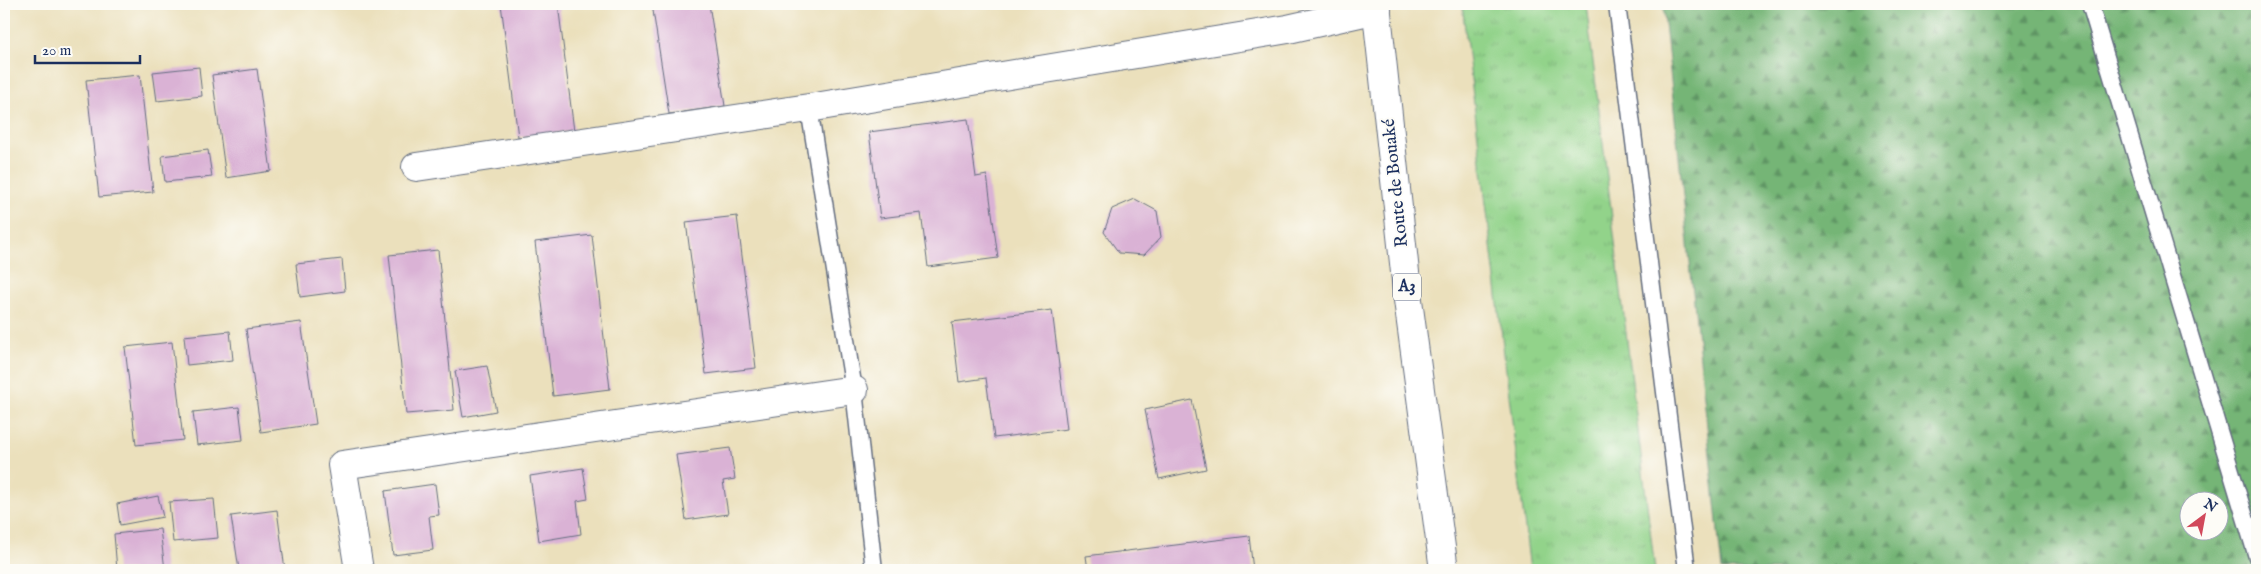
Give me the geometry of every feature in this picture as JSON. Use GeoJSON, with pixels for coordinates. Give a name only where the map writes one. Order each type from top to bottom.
{"type":"FeatureCollection","features":[{"type":"Feature","properties":{"kind":"main road"},"geometry":{"type":"LineString","coordinates":[[416,166],[809,108],[1288,28],[1376,6]]}},
{"type":"Feature","properties":{"kind":"main road","name":"Route de Bouaké"},"geometry":{"type":"LineString","coordinates":[[1376,6],[1408,300],[1444,570]]}},
{"type":"Feature","properties":{"kind":"main road"},"geometry":{"type":"LineString","coordinates":[[359,570],[342,465],[854,390]]}},
{"type":"Feature","properties":{"kind":"lane"},"geometry":{"type":"LineString","coordinates":[[1617,4],[1687,570]]}},
{"type":"Feature","properties":{"kind":"lane"},"geometry":{"type":"LineString","coordinates":[[2090,4],[2257,557]]}},
{"type":"Feature","properties":{"kind":"lane"},"geometry":{"type":"LineString","coordinates":[[809,108],[854,390],[874,570]]}},
{"type":"Feature","properties":{"kind":"green space"},"geometry":{"type":"Polygon","coordinates":[[[1462,4],[1586,4],[1655,570],[1530,570],[1462,4]]]}},
{"type":"Feature","properties":{"kind":"green space"},"geometry":{"type":"Polygon","coordinates":[[[1663,4],[2257,4],[2257,570],[1722,570],[1663,4]]]}},
{"type":"Feature","properties":{"kind":"building"},"geometry":{"type":"Polygon","coordinates":[[[501,4],[558,4],[574,131],[518,137],[501,4]]]}},
{"type":"Feature","properties":{"kind":"building"},"geometry":{"type":"Polygon","coordinates":[[[652,4],[709,4],[725,106],[669,114],[652,4]]]}},
{"type":"Feature","properties":{"kind":"building"},"geometry":{"type":"Polygon","coordinates":[[[199,67],[202,96],[157,101],[153,72],[199,67]]]}},
{"type":"Feature","properties":{"kind":"building"},"geometry":{"type":"Polygon","coordinates":[[[257,69],[271,171],[226,178],[212,75],[257,69]]]}},
{"type":"Feature","properties":{"kind":"building"},"geometry":{"type":"Polygon","coordinates":[[[140,75],[153,192],[99,197],[86,80],[140,75]]]}},
{"type":"Feature","properties":{"kind":"building"},"geometry":{"type":"Polygon","coordinates":[[[968,119],[976,177],[987,175],[998,258],[928,267],[921,213],[880,218],[869,132],[968,119]]]}},
{"type":"Feature","properties":{"kind":"building"},"geometry":{"type":"Polygon","coordinates":[[[208,150],[212,177],[165,182],[162,156],[208,150]]]}},
{"type":"Feature","properties":{"kind":"building"},"geometry":{"type":"Polygon","coordinates":[[[1135,199],[1157,211],[1161,237],[1144,255],[1119,253],[1104,232],[1112,209],[1135,199]]]}},
{"type":"Feature","properties":{"kind":"building"},"geometry":{"type":"Polygon","coordinates":[[[737,216],[756,368],[706,374],[686,222],[737,216]]]}},
{"type":"Feature","properties":{"kind":"building"},"geometry":{"type":"Polygon","coordinates":[[[592,235],[610,389],[553,396],[535,242],[592,235]]]}},
{"type":"Feature","properties":{"kind":"building"},"geometry":{"type":"Polygon","coordinates":[[[438,250],[454,410],[406,414],[389,255],[438,250]]]}},
{"type":"Feature","properties":{"kind":"building"},"geometry":{"type":"Polygon","coordinates":[[[342,259],[345,291],[300,297],[296,264],[342,259]]]}},
{"type":"Feature","properties":{"kind":"building"},"geometry":{"type":"Polygon","coordinates":[[[1052,310],[1067,429],[994,438],[986,378],[959,382],[952,322],[1052,310]]]}},
{"type":"Feature","properties":{"kind":"building"},"geometry":{"type":"Polygon","coordinates":[[[301,322],[316,424],[261,432],[246,329],[301,322]]]}},
{"type":"Feature","properties":{"kind":"building"},"geometry":{"type":"Polygon","coordinates":[[[230,331],[233,360],[187,365],[184,336],[230,331]]]}},
{"type":"Feature","properties":{"kind":"building"},"geometry":{"type":"Polygon","coordinates":[[[172,342],[183,440],[136,445],[125,347],[172,342]]]}},
{"type":"Feature","properties":{"kind":"building"},"geometry":{"type":"Polygon","coordinates":[[[487,366],[496,411],[463,417],[455,371],[487,366]]]}},
{"type":"Feature","properties":{"kind":"building"},"geometry":{"type":"Polygon","coordinates":[[[1192,400],[1206,469],[1159,479],[1145,410],[1192,400]]]}},
{"type":"Feature","properties":{"kind":"building"},"geometry":{"type":"Polygon","coordinates":[[[239,407],[243,440],[197,445],[193,412],[239,407]]]}},
{"type":"Feature","properties":{"kind":"building"},"geometry":{"type":"Polygon","coordinates":[[[730,448],[735,479],[723,481],[728,514],[686,520],[676,455],[730,448]]]}},
{"type":"Feature","properties":{"kind":"building"},"geometry":{"type":"Polygon","coordinates":[[[583,468],[588,499],[577,501],[581,534],[539,541],[530,476],[583,468]]]}},
{"type":"Feature","properties":{"kind":"building"},"geometry":{"type":"Polygon","coordinates":[[[435,484],[439,515],[429,516],[433,550],[393,555],[385,491],[435,484]]]}},
{"type":"Feature","properties":{"kind":"building"},"geometry":{"type":"Polygon","coordinates":[[[158,496],[163,517],[120,525],[117,504],[158,496]]]}},
{"type":"Feature","properties":{"kind":"building"},"geometry":{"type":"Polygon","coordinates":[[[214,499],[218,538],[173,542],[169,502],[214,499]]]}},
{"type":"Feature","properties":{"kind":"building"},"geometry":{"type":"Polygon","coordinates":[[[277,510],[285,570],[239,570],[231,516],[277,510]]]}},
{"type":"Feature","properties":{"kind":"building"},"geometry":{"type":"Polygon","coordinates":[[[160,529],[165,570],[117,570],[114,534],[160,529]]]}},
{"type":"Feature","properties":{"kind":"building"},"geometry":{"type":"Polygon","coordinates":[[[1249,536],[1253,570],[1088,570],[1086,556],[1249,536]]]}}]}
